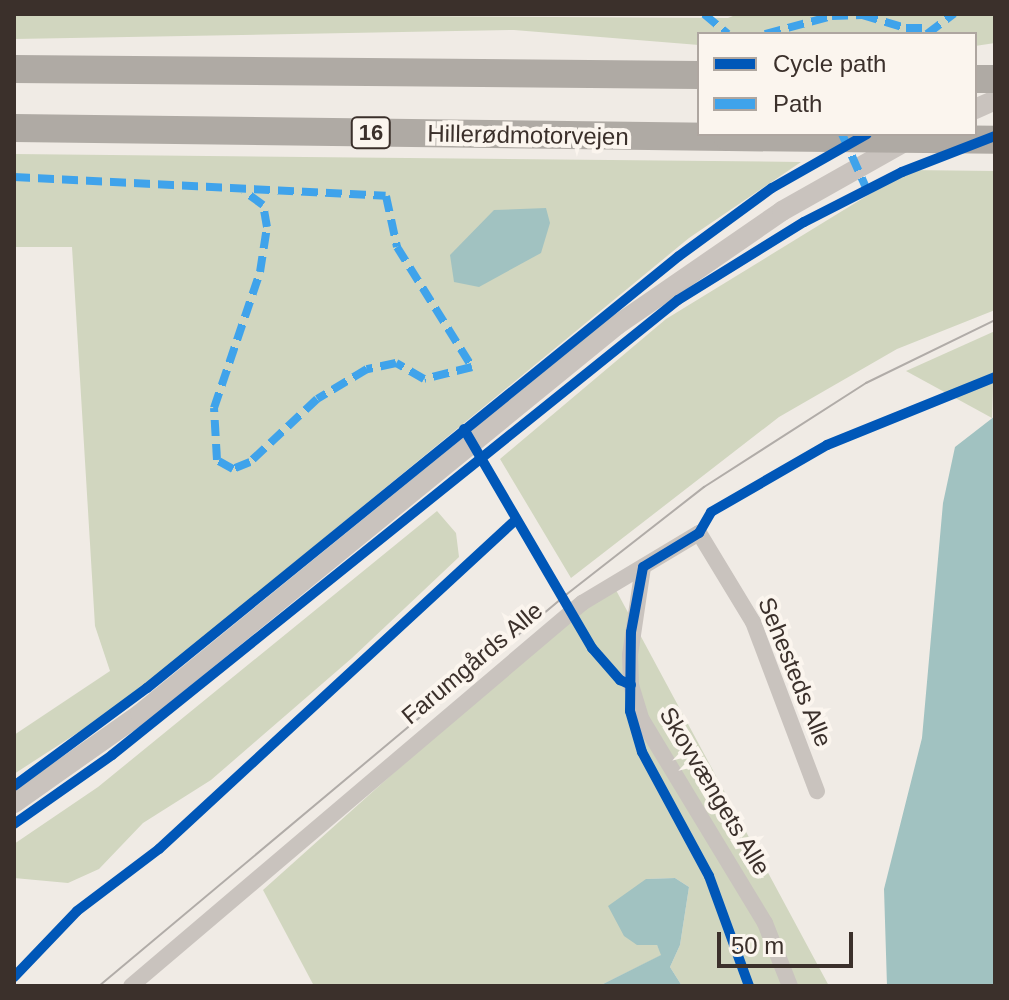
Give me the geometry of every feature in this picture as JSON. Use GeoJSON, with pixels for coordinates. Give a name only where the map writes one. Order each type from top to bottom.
{"type":"FeatureCollection","features":[{"type":"Feature","properties":{"kind":"highway"},"geometry":{"type":"LineString","coordinates":[[14,69],[697,75]]}},
{"type":"Feature","properties":{"kind":"highway","name":"Hillerødmotorvejen"},"geometry":{"type":"LineString","coordinates":[[14,128],[995,140]]}},
{"type":"Feature","properties":{"kind":"street"},"geometry":{"type":"LineString","coordinates":[[14,803],[140,714],[617,325],[782,211],[916,136]]}},
{"type":"Feature","properties":{"kind":"street","name":"Farumgårds Alle"},"geometry":{"type":"LineString","coordinates":[[131,986],[582,603],[699,533]]}},
{"type":"Feature","properties":{"kind":"street","name":"Sehesteds Alle"},"geometry":{"type":"LineString","coordinates":[[699,533],[753,622],[817,791]]}},
{"type":"Feature","properties":{"kind":"street","name":"Skovvængets Alle"},"geometry":{"type":"LineString","coordinates":[[643,567],[630,655],[631,685],[642,720],[765,923],[790,986]]}},
{"type":"Feature","properties":{"kind":"lane","name":"Farumgårds Alle"},"geometry":{"type":"LineString","coordinates":[[699,533],[711,512],[827,445],[919,407]]}},
{"type":"Feature","properties":{"kind":"green space"},"geometry":{"type":"Polygon","coordinates":[[[14,14],[728,18],[738,14],[995,14],[995,43],[977,46],[977,32],[697,32],[697,45],[514,30],[14,39],[14,14]]]}},
{"type":"Feature","properties":{"kind":"green space"},"geometry":{"type":"Polygon","coordinates":[[[14,154],[801,162],[689,238],[125,702],[14,774],[14,735],[110,671],[95,626],[72,247],[14,247],[14,154]]]}},
{"type":"Feature","properties":{"kind":"green space"},"geometry":{"type":"Polygon","coordinates":[[[909,170],[995,171],[995,310],[897,349],[779,417],[571,578],[500,459],[666,319],[909,170]]]}},
{"type":"Feature","properties":{"kind":"green space"},"geometry":{"type":"Polygon","coordinates":[[[995,331],[992,418],[906,371],[995,331]]]}},
{"type":"Feature","properties":{"kind":"green space"},"geometry":{"type":"Polygon","coordinates":[[[437,511],[456,533],[459,557],[352,658],[211,780],[143,823],[99,869],[68,883],[14,878],[14,844],[98,787],[437,511]]]}},
{"type":"Feature","properties":{"kind":"green space"},"geometry":{"type":"Polygon","coordinates":[[[610,579],[829,986],[682,986],[670,967],[680,945],[689,887],[675,878],[646,879],[637,945],[657,945],[662,955],[599,986],[314,986],[263,890],[610,579]]]}},
{"type":"Feature","properties":{"kind":"water"},"geometry":{"type":"Polygon","coordinates":[[[546,208],[550,223],[541,253],[479,287],[454,282],[450,255],[494,210],[546,208]]]}},
{"type":"Feature","properties":{"kind":"water"},"geometry":{"type":"Polygon","coordinates":[[[995,416],[995,986],[887,986],[884,889],[922,738],[943,503],[955,447],[995,416]]]}},
{"type":"Feature","properties":{"kind":"water"},"geometry":{"type":"Polygon","coordinates":[[[675,878],[689,887],[680,945],[670,967],[682,986],[599,986],[661,955],[657,945],[637,945],[624,936],[608,906],[646,879],[675,878]]]}},
{"type":"Feature","properties":{"kind":"tram line"},"geometry":{"type":"LineString","coordinates":[[99,986],[567,594],[704,487],[866,383],[995,320]]}},
{"type":"Feature","properties":{"kind":"marked path"},"geometry":{"type":"LineString","coordinates":[[704,14],[726,32]]}},
{"type":"Feature","properties":{"kind":"marked path"},"geometry":{"type":"LineString","coordinates":[[930,32],[954,14]]}},
{"type":"Feature","properties":{"kind":"marked path"},"geometry":{"type":"LineString","coordinates":[[772,32],[832,16],[862,15],[906,28],[929,28]]}},
{"type":"Feature","properties":{"kind":"marked path"},"geometry":{"type":"LineString","coordinates":[[843,136],[867,190]]}},
{"type":"Feature","properties":{"kind":"marked path"},"geometry":{"type":"LineString","coordinates":[[14,177],[386,196],[397,247],[472,367],[424,379],[396,363],[367,369],[317,399],[250,462],[233,469],[217,460],[214,408],[260,272],[267,227],[263,205],[244,191]]}},
{"type":"Feature","properties":{"kind":"cycle path"},"geometry":{"type":"LineString","coordinates":[[14,786],[147,688],[679,256],[772,188],[863,136]]}},
{"type":"Feature","properties":{"kind":"cycle path"},"geometry":{"type":"LineString","coordinates":[[14,824],[112,755],[678,300],[804,222],[902,172],[995,136]]}},
{"type":"Feature","properties":{"kind":"cycle path"},"geometry":{"type":"LineString","coordinates":[[749,986],[709,876],[642,752],[630,711],[631,632],[643,567],[699,533],[711,512],[827,445],[995,377]]}},
{"type":"Feature","properties":{"kind":"cycle path"},"geometry":{"type":"LineString","coordinates":[[464,429],[592,648],[620,680],[631,685]]}},
{"type":"Feature","properties":{"kind":"cycle path"},"geometry":{"type":"LineString","coordinates":[[14,977],[77,911],[159,849],[516,520]]}}]}
